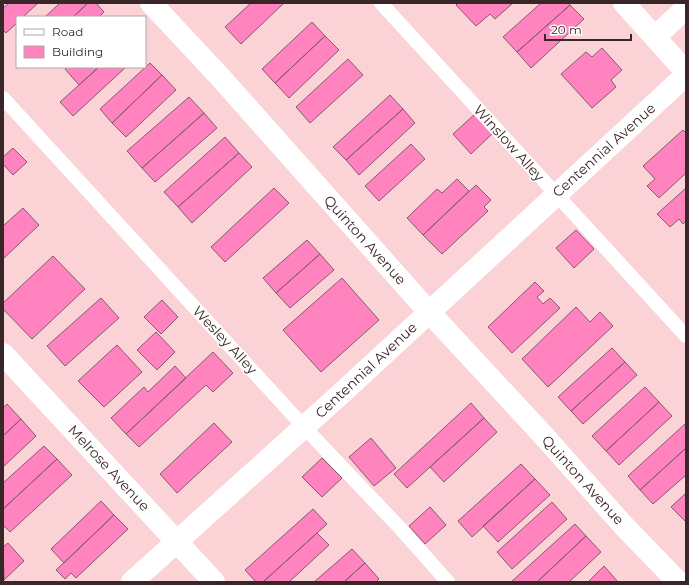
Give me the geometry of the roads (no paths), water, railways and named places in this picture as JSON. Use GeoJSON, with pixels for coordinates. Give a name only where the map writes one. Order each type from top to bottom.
{"type":"FeatureCollection","features":[{"type":"Feature","properties":{"kind":"street","name":"Quinton Avenue"},"geometry":{"type":"LineString","coordinates":[[151,3],[221,78],[429,312],[543,435],[622,525],[678,582]]}},
{"type":"Feature","properties":{"kind":"street"},"geometry":{"type":"LineString","coordinates":[[624,3],[655,36],[686,74]]}},
{"type":"Feature","properties":{"kind":"street"},"geometry":{"type":"LineString","coordinates":[[655,36],[686,8]]}},
{"type":"Feature","properties":{"kind":"street","name":"Centennial Avenue"},"geometry":{"type":"LineString","coordinates":[[132,582],[304,427],[686,74]]}},
{"type":"Feature","properties":{"kind":"street","name":"Melrose Avenue"},"geometry":{"type":"LineString","coordinates":[[3,354],[214,582]]}},
{"type":"Feature","properties":{"kind":"lane","name":"Winslow Alley"},"geometry":{"type":"LineString","coordinates":[[381,3],[686,336]]}},
{"type":"Feature","properties":{"kind":"lane","name":"Wesley Alley"},"geometry":{"type":"LineString","coordinates":[[3,98],[304,427],[400,528],[448,582]]}}]}
